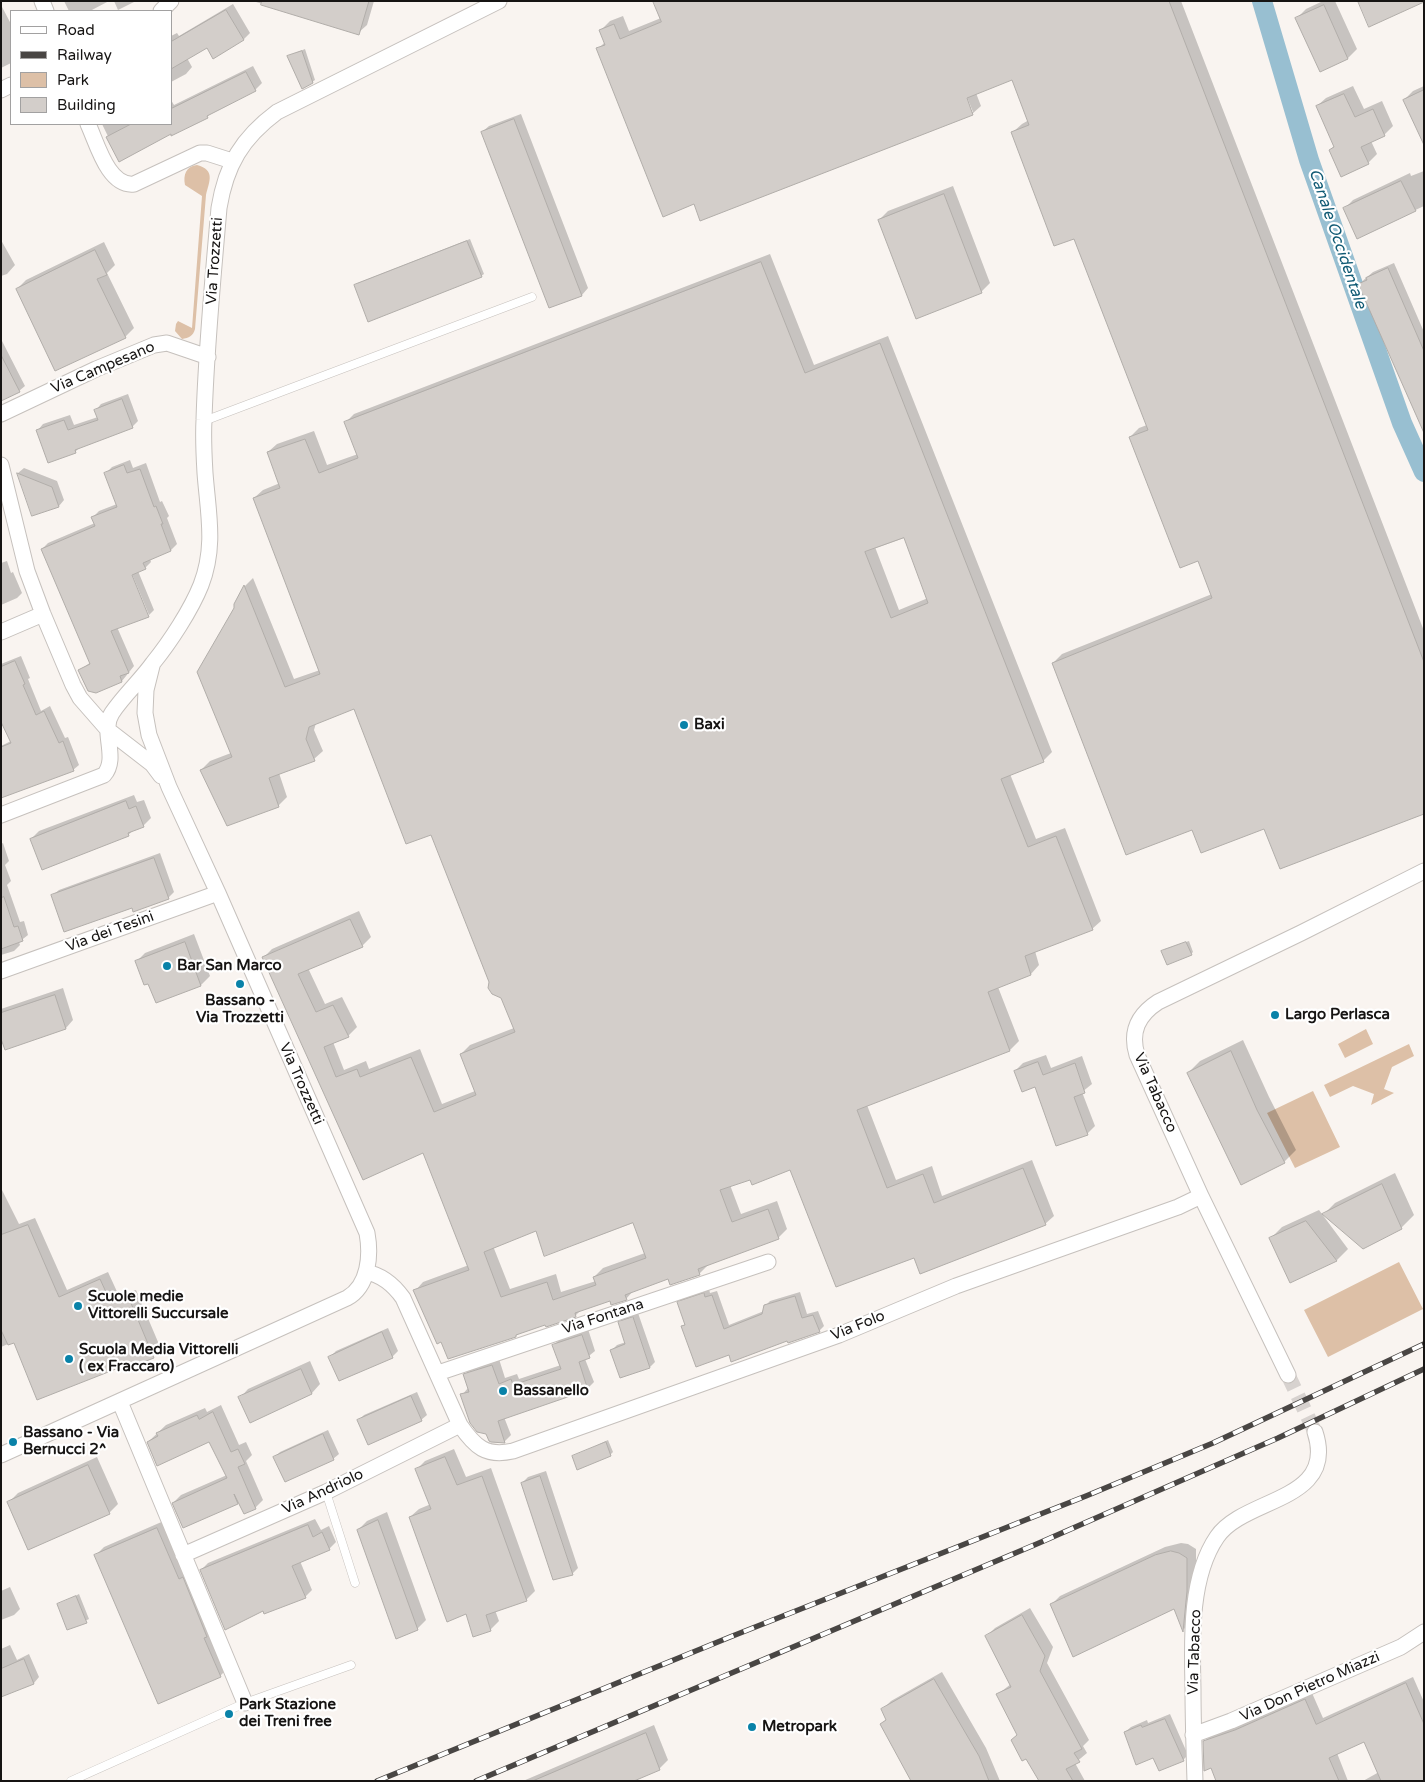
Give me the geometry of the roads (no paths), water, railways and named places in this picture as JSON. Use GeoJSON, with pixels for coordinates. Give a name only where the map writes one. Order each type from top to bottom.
{"type":"FeatureCollection","features":[{"type":"Feature","properties":{"kind":"street"},"geometry":{"type":"LineString","coordinates":[[162,10],[171,1]]}},
{"type":"Feature","properties":{"kind":"street","name":"Via Trozzetti"},"geometry":{"type":"LineString","coordinates":[[108,730],[111,715],[153,663],[189,609],[208,563],[211,540],[205,473],[204,421],[219,208],[222,190],[232,161],[251,134],[277,112],[499,1]]}},
{"type":"Feature","properties":{"kind":"street"},"geometry":{"type":"LineString","coordinates":[[88,125],[110,172],[123,184],[134,184],[200,153],[207,152],[232,161]]}},
{"type":"Feature","properties":{"kind":"street","name":"Via Campesano"},"geometry":{"type":"LineString","coordinates":[[1,414],[96,369],[154,345],[167,343],[208,357]]}},
{"type":"Feature","properties":{"kind":"street"},"geometry":{"type":"LineString","coordinates":[[1,465],[21,549],[43,614],[73,685],[80,698],[108,730],[152,764],[169,787]]}},
{"type":"Feature","properties":{"kind":"street"},"geometry":{"type":"LineString","coordinates":[[1,632],[43,614]]}},
{"type":"Feature","properties":{"kind":"street","name":"Via Trozzetti"},"geometry":{"type":"LineString","coordinates":[[153,663],[146,690],[145,712],[149,735],[169,787],[218,893],[367,1233],[369,1244],[366,1272]]}},
{"type":"Feature","properties":{"kind":"street"},"geometry":{"type":"LineString","coordinates":[[1,815],[104,775],[109,765],[108,730]]}},
{"type":"Feature","properties":{"kind":"street","name":"Via Tabacco"},"geometry":{"type":"LineString","coordinates":[[1288,1375],[1201,1196],[1134,1047],[1136,1026],[1148,1008],[1158,1002],[1424,871]]}},
{"type":"Feature","properties":{"kind":"street","name":"Via dei Tesini"},"geometry":{"type":"LineString","coordinates":[[1,971],[218,893]]}},
{"type":"Feature","properties":{"kind":"street","name":"Via Folo"},"geometry":{"type":"LineString","coordinates":[[460,1425],[468,1438],[477,1447],[501,1454],[513,1452],[839,1334],[956,1286],[1178,1207],[1201,1196]]}},
{"type":"Feature","properties":{"kind":"street","name":"Via Fontana"},"geometry":{"type":"LineString","coordinates":[[438,1373],[768,1262]]}},
{"type":"Feature","properties":{"kind":"street"},"geometry":{"type":"LineString","coordinates":[[1,1455],[348,1298],[359,1288],[366,1272],[375,1274],[397,1289],[438,1373],[460,1425]]}},
{"type":"Feature","properties":{"kind":"street"},"geometry":{"type":"LineString","coordinates":[[120,1402],[246,1703]]}},
{"type":"Feature","properties":{"kind":"street","name":"Via Andriolo"},"geometry":{"type":"LineString","coordinates":[[183,1555],[326,1492],[460,1425]]}},
{"type":"Feature","properties":{"kind":"street","name":"Via Tabacco"},"geometry":{"type":"LineString","coordinates":[[1195,1781],[1192,1631],[1201,1572],[1211,1546],[1224,1529],[1299,1488],[1310,1478],[1317,1466],[1320,1455],[1320,1445],[1315,1432]]}},
{"type":"Feature","properties":{"kind":"street","name":"Via Don Pietro Miazzi"},"geometry":{"type":"LineString","coordinates":[[1193,1735],[1231,1721],[1401,1647],[1424,1632]]}},
{"type":"Feature","properties":{"kind":"lane"},"geometry":{"type":"LineString","coordinates":[[204,421],[532,297]]}},
{"type":"Feature","properties":{"kind":"lane"},"geometry":{"type":"LineString","coordinates":[[326,1492],[355,1583]]}},
{"type":"Feature","properties":{"kind":"lane"},"geometry":{"type":"LineString","coordinates":[[70,1781],[246,1703],[351,1665]]}},
{"type":"Feature","properties":{"kind":"waterway","name":"Canale Occidentale"},"geometry":{"type":"LineString","coordinates":[[1262,1],[1309,160],[1402,423],[1424,472]]}},
{"type":"Feature","properties":{"kind":"tunnel"},"geometry":{"type":"LineString","coordinates":[[1288,1375],[1315,1432]]}},
{"type":"Feature","properties":{"kind":"railway"},"geometry":{"type":"LineString","coordinates":[[377,1781],[730,1637],[1086,1496],[1213,1443],[1424,1344]]}},
{"type":"Feature","properties":{"kind":"railway"},"geometry":{"type":"LineString","coordinates":[[476,1781],[1039,1543],[1278,1438],[1424,1369]]}},
{"type":"Feature","properties":{"kind":"place","name":"Baxi"},"geometry":{"type":"Point","coordinates":[684,725]}},
{"type":"Feature","properties":{"kind":"place","name":"Bar San Marco"},"geometry":{"type":"Point","coordinates":[167,966]}},
{"type":"Feature","properties":{"kind":"place","name":"Bassano - Via Trozzetti"},"geometry":{"type":"Point","coordinates":[240,984]}},
{"type":"Feature","properties":{"kind":"place","name":"Largo Perlasca"},"geometry":{"type":"Point","coordinates":[1275,1015]}},
{"type":"Feature","properties":{"kind":"place","name":"Scuole medie Vittorelli Succursale"},"geometry":{"type":"Point","coordinates":[78,1306]}},
{"type":"Feature","properties":{"kind":"place","name":"Scuola Media Vittorelli ( ex Fraccaro)"},"geometry":{"type":"Point","coordinates":[69,1359]}},
{"type":"Feature","properties":{"kind":"place","name":"Bassanello"},"geometry":{"type":"Point","coordinates":[503,1391]}},
{"type":"Feature","properties":{"kind":"place","name":"Bassano - Via Bernucci 2^"},"geometry":{"type":"Point","coordinates":[13,1442]}},
{"type":"Feature","properties":{"kind":"place","name":"Park Stazione dei Treni free"},"geometry":{"type":"Point","coordinates":[229,1714]}},
{"type":"Feature","properties":{"kind":"place","name":"Metropark"},"geometry":{"type":"Point","coordinates":[752,1727]}}]}
